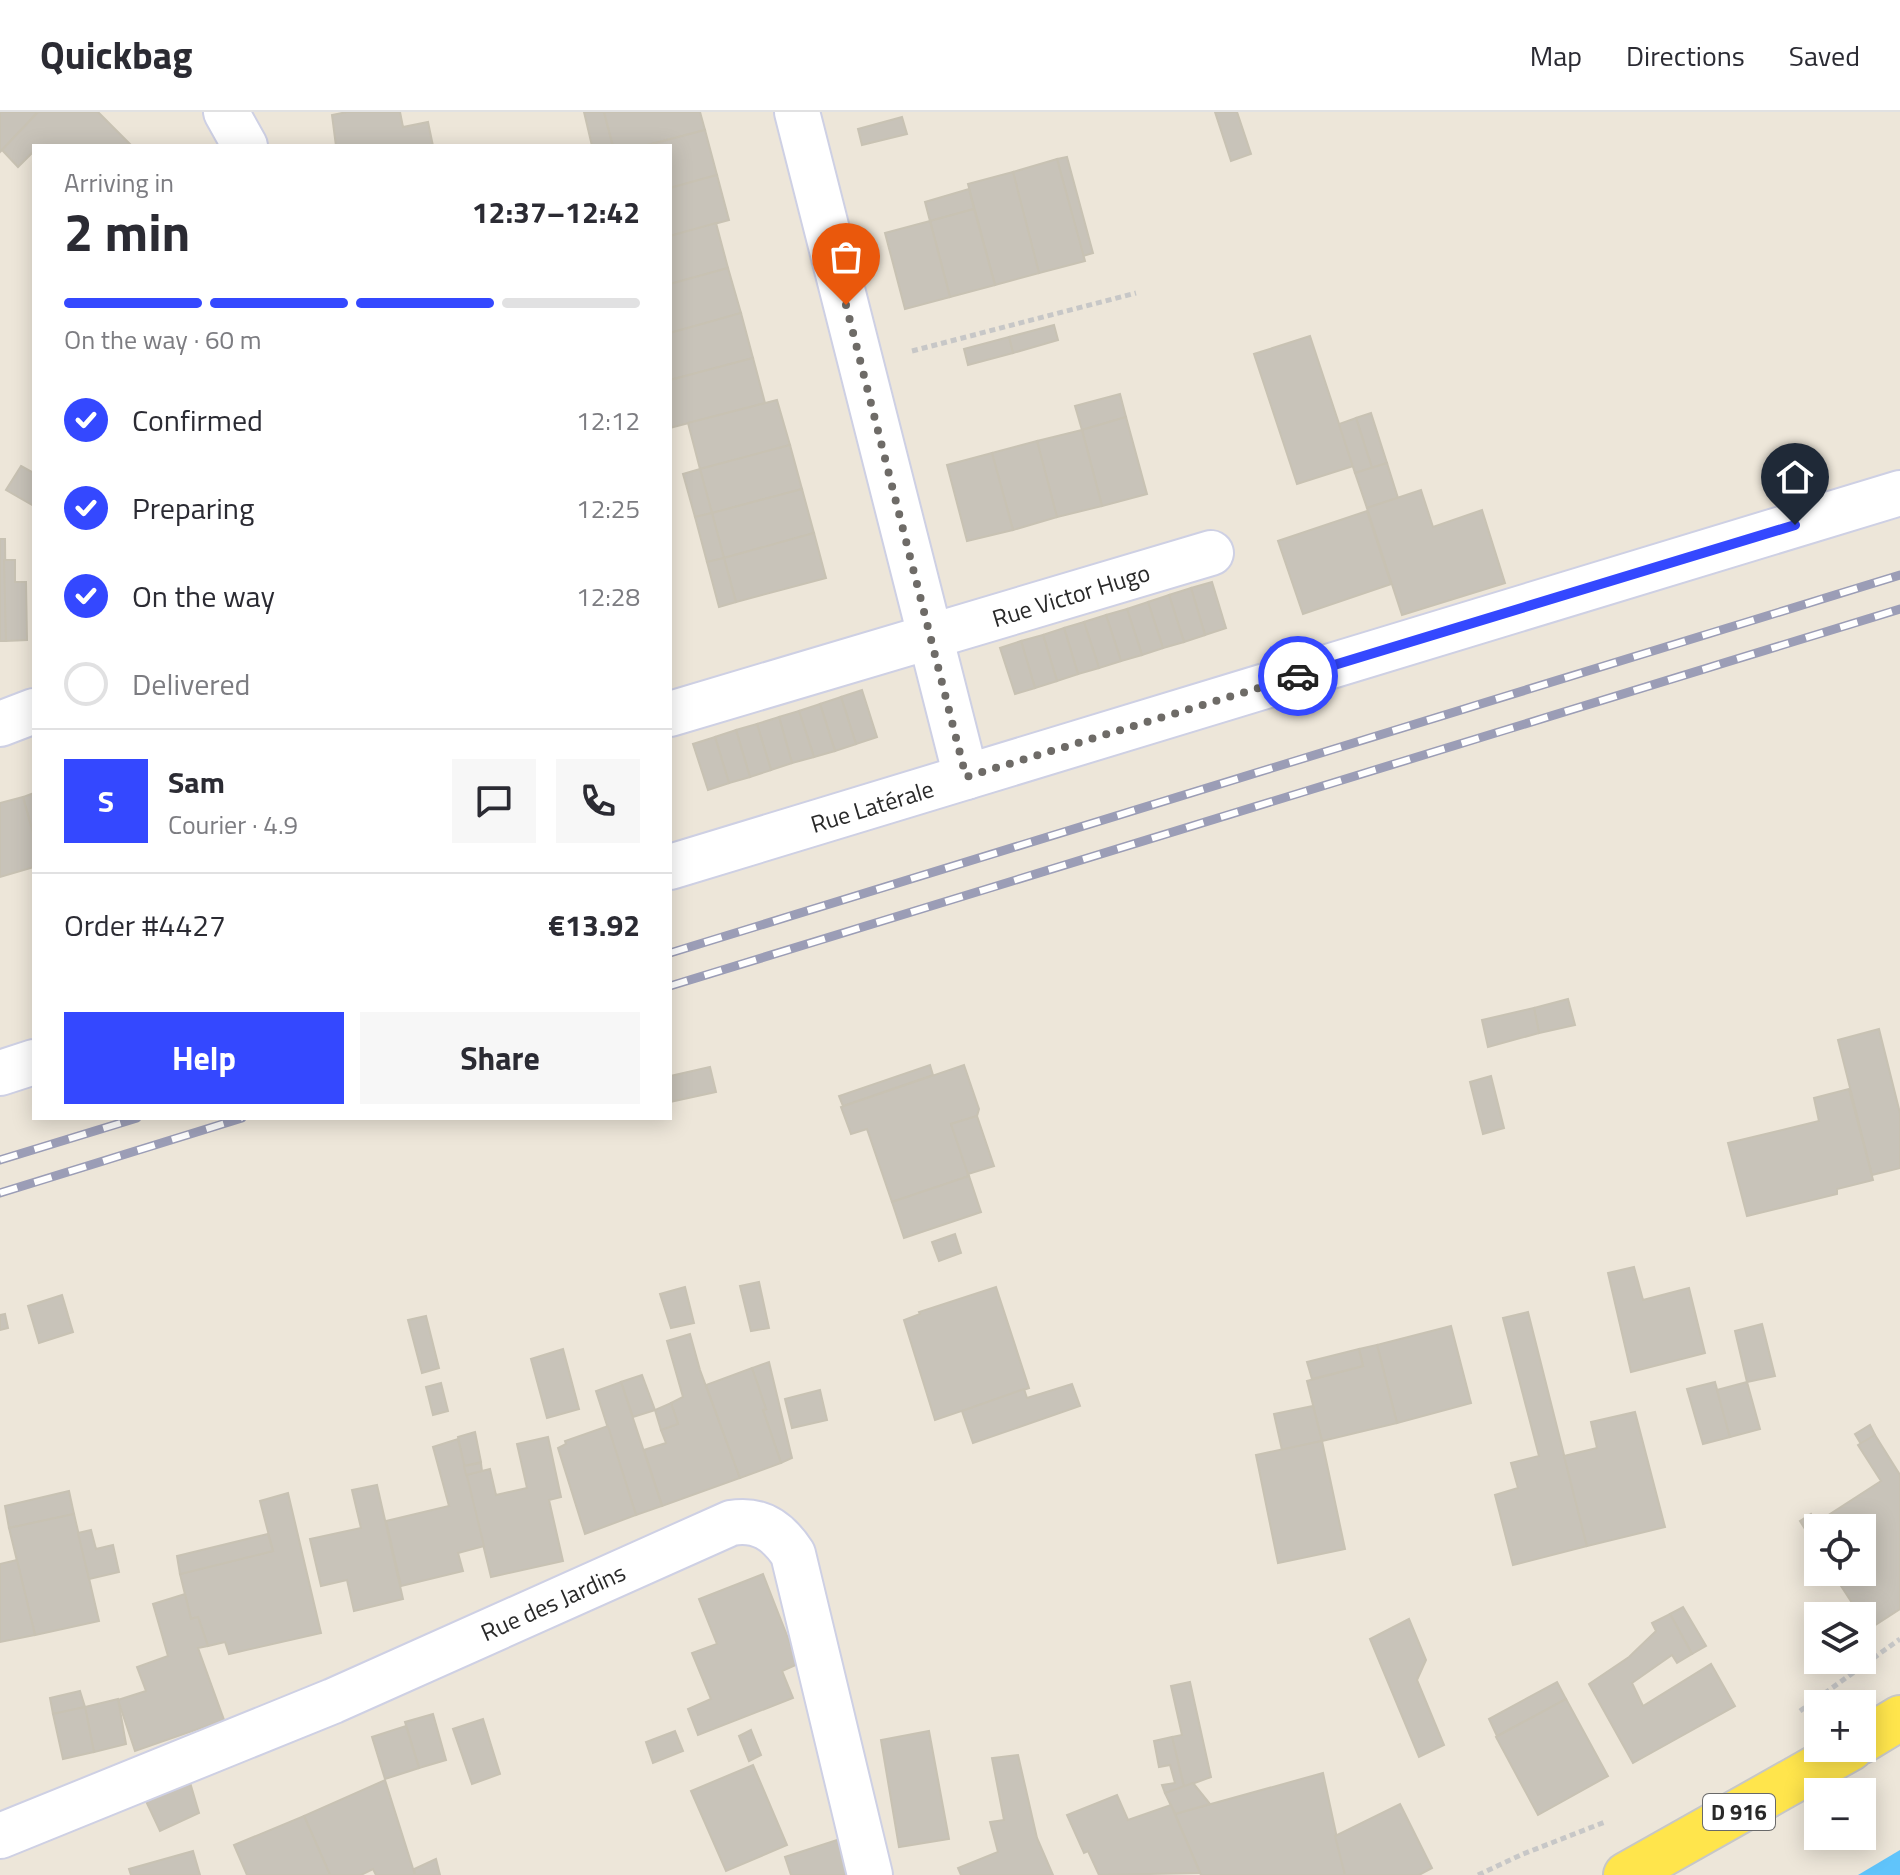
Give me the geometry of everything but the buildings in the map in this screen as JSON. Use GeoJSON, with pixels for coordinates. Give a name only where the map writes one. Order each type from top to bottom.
{"type":"FeatureCollection","features":[{"type":"Feature","properties":{"kind":"main road"},"geometry":{"type":"LineString","coordinates":[[1876,1733],[1900,1718]]}},
{"type":"Feature","properties":{"kind":"main road","name":"D 916"},"geometry":{"type":"LineString","coordinates":[[1626,1875],[1826,1762]]}},
{"type":"Feature","properties":{"kind":"street"},"geometry":{"type":"LineString","coordinates":[[226,112],[244,144]]}},
{"type":"Feature","properties":{"kind":"street"},"geometry":{"type":"LineString","coordinates":[[797,112],[966,777]]}},
{"type":"Feature","properties":{"kind":"street","name":"Rue Latérale"},"geometry":{"type":"LineString","coordinates":[[672,866],[1900,493]]}},
{"type":"Feature","properties":{"kind":"street","name":"Rue Victor Hugo"},"geometry":{"type":"LineString","coordinates":[[672,713],[1211,553]]}},
{"type":"Feature","properties":{"kind":"street"},"geometry":{"type":"LineString","coordinates":[[0,724],[32,712]]}},
{"type":"Feature","properties":{"kind":"street"},"geometry":{"type":"LineString","coordinates":[[0,1073],[32,1063]]}},
{"type":"Feature","properties":{"kind":"street","name":"Rue des Jardins"},"geometry":{"type":"LineString","coordinates":[[0,1836],[333,1701],[742,1521],[755,1522],[774,1531],[793,1554],[870,1875]]}},
{"type":"Feature","properties":{"kind":"path"},"geometry":{"type":"LineString","coordinates":[[862,364],[1136,293]]}},
{"type":"Feature","properties":{"kind":"path"},"geometry":{"type":"LineString","coordinates":[[1792,1717],[1900,1639]]}},
{"type":"Feature","properties":{"kind":"path"},"geometry":{"type":"LineString","coordinates":[[1478,1875],[1612,1819]]}},
{"type":"Feature","properties":{"kind":"water"},"geometry":{"type":"Polygon","coordinates":[[[1900,1850],[1900,1875],[1858,1875],[1900,1850]]]}},
{"type":"Feature","properties":{"kind":"railway"},"geometry":{"type":"LineString","coordinates":[[672,952],[1900,575]]}},
{"type":"Feature","properties":{"kind":"railway"},"geometry":{"type":"LineString","coordinates":[[672,985],[1900,609]]}},
{"type":"Feature","properties":{"kind":"railway"},"geometry":{"type":"LineString","coordinates":[[0,1160],[130,1120]]}},
{"type":"Feature","properties":{"kind":"railway"},"geometry":{"type":"LineString","coordinates":[[0,1193],[236,1120]]}},
{"type":"Feature","properties":{"kind":"way so far"},"geometry":{"type":"LineString","coordinates":[[846,305],[966,777],[1298,676]]}},
{"type":"Feature","properties":{"kind":"route"},"geometry":{"type":"LineString","coordinates":[[1298,676],[1795,525]]}}]}
